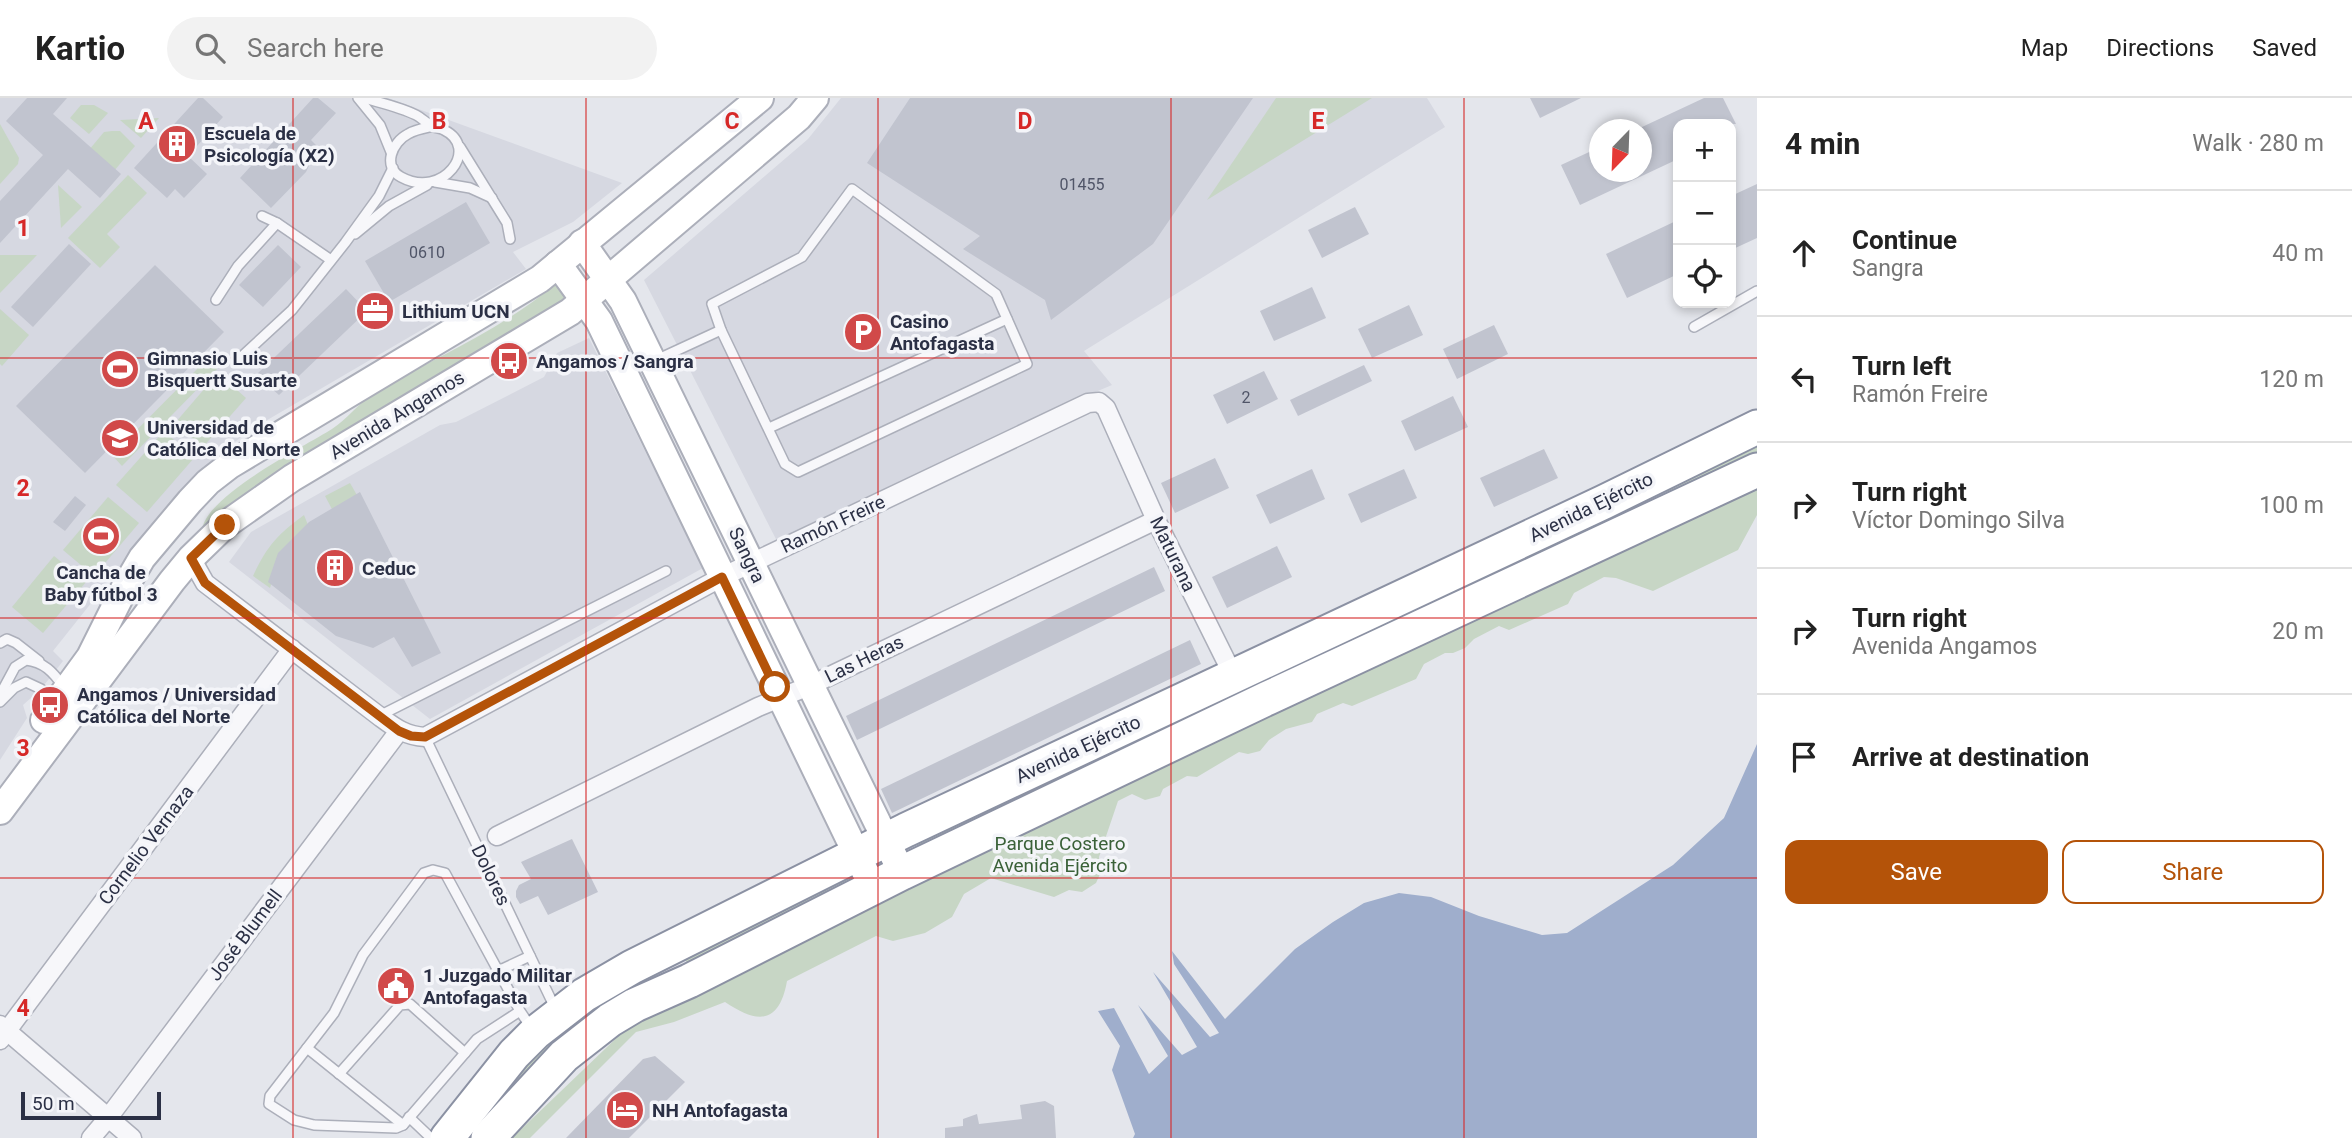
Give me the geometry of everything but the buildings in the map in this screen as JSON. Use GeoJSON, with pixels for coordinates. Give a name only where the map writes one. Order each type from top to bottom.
{"type":"FeatureCollection","features":[{"type":"Feature","properties":{"kind":"highway","name":"Avenida Ejército"},"geometry":{"type":"LineString","coordinates":[[447,1138],[514,1054],[538,1019],[632,967],[871,848],[1757,427]]}},
{"type":"Feature","properties":{"kind":"highway","name":"Avenida Ejército"},"geometry":{"type":"LineString","coordinates":[[488,1138],[564,1056],[610,1020],[635,1005],[689,981],[902,873],[1757,470]]}},
{"type":"Feature","properties":{"kind":"highway"},"geometry":{"type":"LineString","coordinates":[[1622,492],[1638,526]]}},
{"type":"Feature","properties":{"kind":"highway"},"geometry":{"type":"LineString","coordinates":[[1426,586],[1441,619]]}},
{"type":"Feature","properties":{"kind":"main road"},"geometry":{"type":"LineString","coordinates":[[0,782],[90,657],[142,558],[208,482],[230,465],[540,279],[760,98]]}},
{"type":"Feature","properties":{"kind":"main road","name":"Avenida Angamos"},"geometry":{"type":"LineString","coordinates":[[0,811],[191,558],[225,525],[292,478],[562,317],[799,117],[815,98]]}},
{"type":"Feature","properties":{"kind":"main road","name":"Sangra"},"geometry":{"type":"LineString","coordinates":[[582,243],[623,301],[809,686],[871,848],[873,888]]}},
{"type":"Feature","properties":{"kind":"main road","name":"Sangra"},"geometry":{"type":"LineString","coordinates":[[558,264],[599,321],[780,698],[871,848],[902,873]]}},
{"type":"Feature","properties":{"kind":"main road"},"geometry":{"type":"LineString","coordinates":[[190,501],[191,558]]}},
{"type":"Feature","properties":{"kind":"street","name":"Ramón Freire"},"geometry":{"type":"LineString","coordinates":[[425,737],[722,577],[1088,403],[1098,402]]}},
{"type":"Feature","properties":{"kind":"street","name":"Maturana"},"geometry":{"type":"LineString","coordinates":[[1098,402],[1106,408],[1156,520],[1249,708]]}},
{"type":"Feature","properties":{"kind":"street","name":"Las Heras"},"geometry":{"type":"LineString","coordinates":[[497,836],[1156,520]]}},
{"type":"Feature","properties":{"kind":"street"},"geometry":{"type":"LineString","coordinates":[[191,558],[205,583],[399,731],[411,736],[425,737]]}},
{"type":"Feature","properties":{"kind":"street","name":"Cornelio Vernaza"},"geometry":{"type":"LineString","coordinates":[[3,1032],[292,649]]}},
{"type":"Feature","properties":{"kind":"street","name":"José Blumell"},"geometry":{"type":"LineString","coordinates":[[91,1138],[399,731]]}},
{"type":"Feature","properties":{"kind":"street"},"geometry":{"type":"LineString","coordinates":[[3,1032],[132,1138]]}},
{"type":"Feature","properties":{"kind":"lane"},"geometry":{"type":"LineString","coordinates":[[238,360],[292,310],[386,185],[393,168],[391,152],[380,125],[358,98]]}},
{"type":"Feature","properties":{"kind":"lane"},"geometry":{"type":"LineString","coordinates":[[364,98],[417,115],[434,127],[446,131],[494,198],[508,222],[510,239]]}},
{"type":"Feature","properties":{"kind":"lane"},"geometry":{"type":"LineString","coordinates":[[391,152],[396,143],[408,133],[434,127]]}},
{"type":"Feature","properties":{"kind":"lane"},"geometry":{"type":"LineString","coordinates":[[345,243],[389,206],[433,183],[453,169],[458,160],[457,144]]}},
{"type":"Feature","properties":{"kind":"lane"},"geometry":{"type":"LineString","coordinates":[[393,168],[403,178],[420,184],[470,188],[494,198]]}},
{"type":"Feature","properties":{"kind":"lane"},"geometry":{"type":"LineString","coordinates":[[852,189],[996,294],[1027,364],[798,472],[786,464],[721,330],[712,304],[802,257],[852,189]]}},
{"type":"Feature","properties":{"kind":"lane"},"geometry":{"type":"LineString","coordinates":[[261,216],[277,223],[331,260]]}},
{"type":"Feature","properties":{"kind":"lane"},"geometry":{"type":"LineString","coordinates":[[216,300],[238,265],[277,223]]}},
{"type":"Feature","properties":{"kind":"lane"},"geometry":{"type":"LineString","coordinates":[[1695,327],[1757,291]]}},
{"type":"Feature","properties":{"kind":"lane"},"geometry":{"type":"LineString","coordinates":[[769,428],[1007,319]]}},
{"type":"Feature","properties":{"kind":"lane"},"geometry":{"type":"LineString","coordinates":[[653,361],[721,330]]}},
{"type":"Feature","properties":{"kind":"lane"},"geometry":{"type":"LineString","coordinates":[[379,716],[666,571]]}},
{"type":"Feature","properties":{"kind":"lane"},"geometry":{"type":"LineString","coordinates":[[0,643],[7,639],[16,643],[54,672],[61,697]]}},
{"type":"Feature","properties":{"kind":"lane"},"geometry":{"type":"LineString","coordinates":[[0,695],[3,681],[20,662],[32,661],[44,665]]}},
{"type":"Feature","properties":{"kind":"lane"},"geometry":{"type":"LineString","coordinates":[[0,702],[14,688],[26,682],[61,697]]}},
{"type":"Feature","properties":{"kind":"lane","name":"Dolores"},"geometry":{"type":"LineString","coordinates":[[425,737],[530,956],[538,1019]]}},
{"type":"Feature","properties":{"kind":"lane"},"geometry":{"type":"LineString","coordinates":[[433,870],[445,873],[498,971],[538,1019],[477,1039],[406,1121],[386,1128],[314,1125],[294,1120],[269,1104],[270,1096],[341,1003],[363,955],[424,873],[433,870]]}},
{"type":"Feature","properties":{"kind":"lane"},"geometry":{"type":"LineString","coordinates":[[498,971],[530,956]]}},
{"type":"Feature","properties":{"kind":"lane"},"geometry":{"type":"LineString","coordinates":[[339,1074],[404,1003],[410,1004],[465,1053]]}},
{"type":"Feature","properties":{"kind":"lane"},"geometry":{"type":"LineString","coordinates":[[307,1048],[339,1074],[431,1138]]}},
{"type":"Feature","properties":{"kind":"shaded area","name":"Universidad de Católica del Norte"},"geometry":{"type":"Polygon","coordinates":[[[0,98],[388,98],[622,183],[573,222],[513,252],[526,269],[257,426],[222,451],[158,519],[53,651],[63,661],[41,689],[23,705],[27,718],[0,760],[0,98]]]}},
{"type":"Feature","properties":{"kind":"shaded area"},"geometry":{"type":"Polygon","coordinates":[[[841,98],[1427,98],[1445,127],[1084,351],[1112,385],[1067,404],[779,545],[644,280],[808,139],[841,98]]]}},
{"type":"Feature","properties":{"kind":"shaded area"},"geometry":{"type":"Polygon","coordinates":[[[589,338],[703,568],[430,719],[229,562],[251,532],[440,425],[456,422],[544,377],[557,353],[589,338]]]}},
{"type":"Feature","properties":{"kind":"green space"},"geometry":{"type":"Polygon","coordinates":[[[1276,98],[1372,98],[1207,200],[1276,98]]]}},
{"type":"Feature","properties":{"kind":"green space"},"geometry":{"type":"Polygon","coordinates":[[[81,105],[94,105],[108,113],[89,134],[70,118],[81,105]]]}},
{"type":"Feature","properties":{"kind":"green space"},"geometry":{"type":"Polygon","coordinates":[[[159,118],[141,138],[120,120],[159,118]]]}},
{"type":"Feature","properties":{"kind":"green space"},"geometry":{"type":"Polygon","coordinates":[[[0,124],[19,158],[18,164],[0,184],[0,124]]]}},
{"type":"Feature","properties":{"kind":"green space"},"geometry":{"type":"Polygon","coordinates":[[[120,131],[135,146],[114,171],[89,150],[104,132],[120,131]]]}},
{"type":"Feature","properties":{"kind":"green space"},"geometry":{"type":"Polygon","coordinates":[[[128,175],[147,193],[107,234],[120,247],[100,268],[68,238],[128,175]]]}},
{"type":"Feature","properties":{"kind":"green space"},"geometry":{"type":"Polygon","coordinates":[[[58,185],[82,207],[61,228],[58,185]]]}},
{"type":"Feature","properties":{"kind":"green space"},"geometry":{"type":"Polygon","coordinates":[[[0,255],[37,255],[0,293],[0,255]]]}},
{"type":"Feature","properties":{"kind":"green space"},"geometry":{"type":"Polygon","coordinates":[[[556,283],[568,296],[566,303],[202,533],[206,519],[217,505],[256,475],[332,429],[373,394],[491,329],[556,283]]]}},
{"type":"Feature","properties":{"kind":"green space"},"geometry":{"type":"Polygon","coordinates":[[[0,309],[29,335],[2,366],[0,364],[0,309]]]}},
{"type":"Feature","properties":{"kind":"green space"},"geometry":{"type":"Polygon","coordinates":[[[207,359],[217,369],[122,466],[112,455],[207,359]]]}},
{"type":"Feature","properties":{"kind":"green space"},"geometry":{"type":"Polygon","coordinates":[[[218,373],[246,398],[203,447],[175,423],[218,373]]]}},
{"type":"Feature","properties":{"kind":"green space"},"geometry":{"type":"Polygon","coordinates":[[[164,431],[194,458],[147,512],[116,485],[164,431]]]}},
{"type":"Feature","properties":{"kind":"green space"},"geometry":{"type":"Polygon","coordinates":[[[1757,441],[1757,455],[1670,498],[1663,485],[1757,441]]]}},
{"type":"Feature","properties":{"kind":"green space","name":"Parque Costero Avenida Ejército"},"geometry":{"type":"Polygon","coordinates":[[[1757,479],[1757,515],[1738,550],[1653,591],[1616,578],[1604,577],[1574,593],[1568,604],[1509,630],[1499,626],[1474,639],[1465,648],[1445,653],[1424,664],[1416,679],[1352,706],[1343,703],[1317,714],[1312,722],[1286,729],[1269,740],[1260,751],[1248,754],[1239,752],[1197,777],[1187,776],[1163,789],[1160,796],[1145,800],[1132,794],[1118,801],[1099,857],[1101,872],[1096,883],[1082,892],[1069,890],[1054,897],[991,878],[964,894],[952,917],[925,933],[893,941],[876,936],[787,981],[783,996],[772,1013],[765,1016],[747,1014],[725,1002],[674,1022],[636,1032],[530,1138],[512,1138],[629,1026],[1241,724],[1757,479]]]}},
{"type":"Feature","properties":{"kind":"green space"},"geometry":{"type":"Polygon","coordinates":[[[350,483],[358,497],[333,511],[325,496],[350,483]]]}},
{"type":"Feature","properties":{"kind":"green space","name":"Cancha de Baby fútbol 3"},"geometry":{"type":"Polygon","coordinates":[[[108,497],[139,523],[94,576],[63,550],[108,497]]]}},
{"type":"Feature","properties":{"kind":"green space"},"geometry":{"type":"Polygon","coordinates":[[[1598,513],[1603,525],[1465,592],[1459,580],[1598,513]]]}},
{"type":"Feature","properties":{"kind":"green space"},"geometry":{"type":"Polygon","coordinates":[[[304,515],[310,530],[276,569],[270,588],[253,576],[274,541],[304,515]]]}},
{"type":"Feature","properties":{"kind":"green space"},"geometry":{"type":"Polygon","coordinates":[[[54,556],[86,582],[43,633],[12,607],[54,556]]]}},
{"type":"Feature","properties":{"kind":"green space"},"geometry":{"type":"Polygon","coordinates":[[[1208,700],[1213,708],[920,851],[916,843],[1208,700]]]}},
{"type":"Feature","properties":{"kind":"green space"},"geometry":{"type":"Polygon","coordinates":[[[857,869],[863,881],[689,967],[683,955],[857,869]]]}},
{"type":"Feature","properties":{"kind":"green space"},"geometry":{"type":"Polygon","coordinates":[[[635,981],[640,989],[485,1125],[481,1120],[505,1087],[558,1034],[596,1002],[635,981]]]}},
{"type":"Feature","properties":{"kind":"water"},"geometry":{"type":"Polygon","coordinates":[[[1757,744],[1757,1138],[1133,1138],[1135,1134],[1112,1070],[1120,1046],[1098,1011],[1114,1008],[1149,1074],[1168,1056],[1138,1005],[1182,1055],[1197,1047],[1153,972],[1210,1037],[1219,1033],[1174,964],[1172,951],[1225,1019],[1295,949],[1364,903],[1399,893],[1431,897],[1479,916],[1542,935],[1567,933],[1673,865],[1724,818],[1757,744]]]}},
{"type":"Feature","properties":{"kind":"place","name":"Escuela de Psicología (X2)"},"geometry":{"type":"Point","coordinates":[177,144]}},
{"type":"Feature","properties":{"kind":"place","name":"Lithium UCN"},"geometry":{"type":"Point","coordinates":[375,311]}},
{"type":"Feature","properties":{"kind":"place","name":"Casino Antofagasta"},"geometry":{"type":"Point","coordinates":[863,332]}},
{"type":"Feature","properties":{"kind":"place","name":"Angamos / Sangra"},"geometry":{"type":"Point","coordinates":[509,361]}},
{"type":"Feature","properties":{"kind":"place","name":"Gimnasio Luis Bisquertt Susarte"},"geometry":{"type":"Point","coordinates":[120,369]}},
{"type":"Feature","properties":{"kind":"place","name":"Universidad de Católica del Norte"},"geometry":{"type":"Point","coordinates":[120,438]}},
{"type":"Feature","properties":{"kind":"place","name":"Cancha de Baby fútbol 3"},"geometry":{"type":"Point","coordinates":[101,536]}},
{"type":"Feature","properties":{"kind":"place","name":"Ceduc"},"geometry":{"type":"Point","coordinates":[335,568]}},
{"type":"Feature","properties":{"kind":"place","name":"Angamos / Universidad Católica del Norte"},"geometry":{"type":"Point","coordinates":[50,705]}},
{"type":"Feature","properties":{"kind":"place","name":"1 Juzgado Militar Antofagasta"},"geometry":{"type":"Point","coordinates":[396,986]}},
{"type":"Feature","properties":{"kind":"place","name":"NH Antofagasta"},"geometry":{"type":"Point","coordinates":[625,1110]}},
{"type":"Feature","properties":{"kind":"route"},"geometry":{"type":"LineString","coordinates":[[225,525],[191,558],[205,583],[399,731],[411,736],[425,737],[722,577],[775,687]]}}]}
